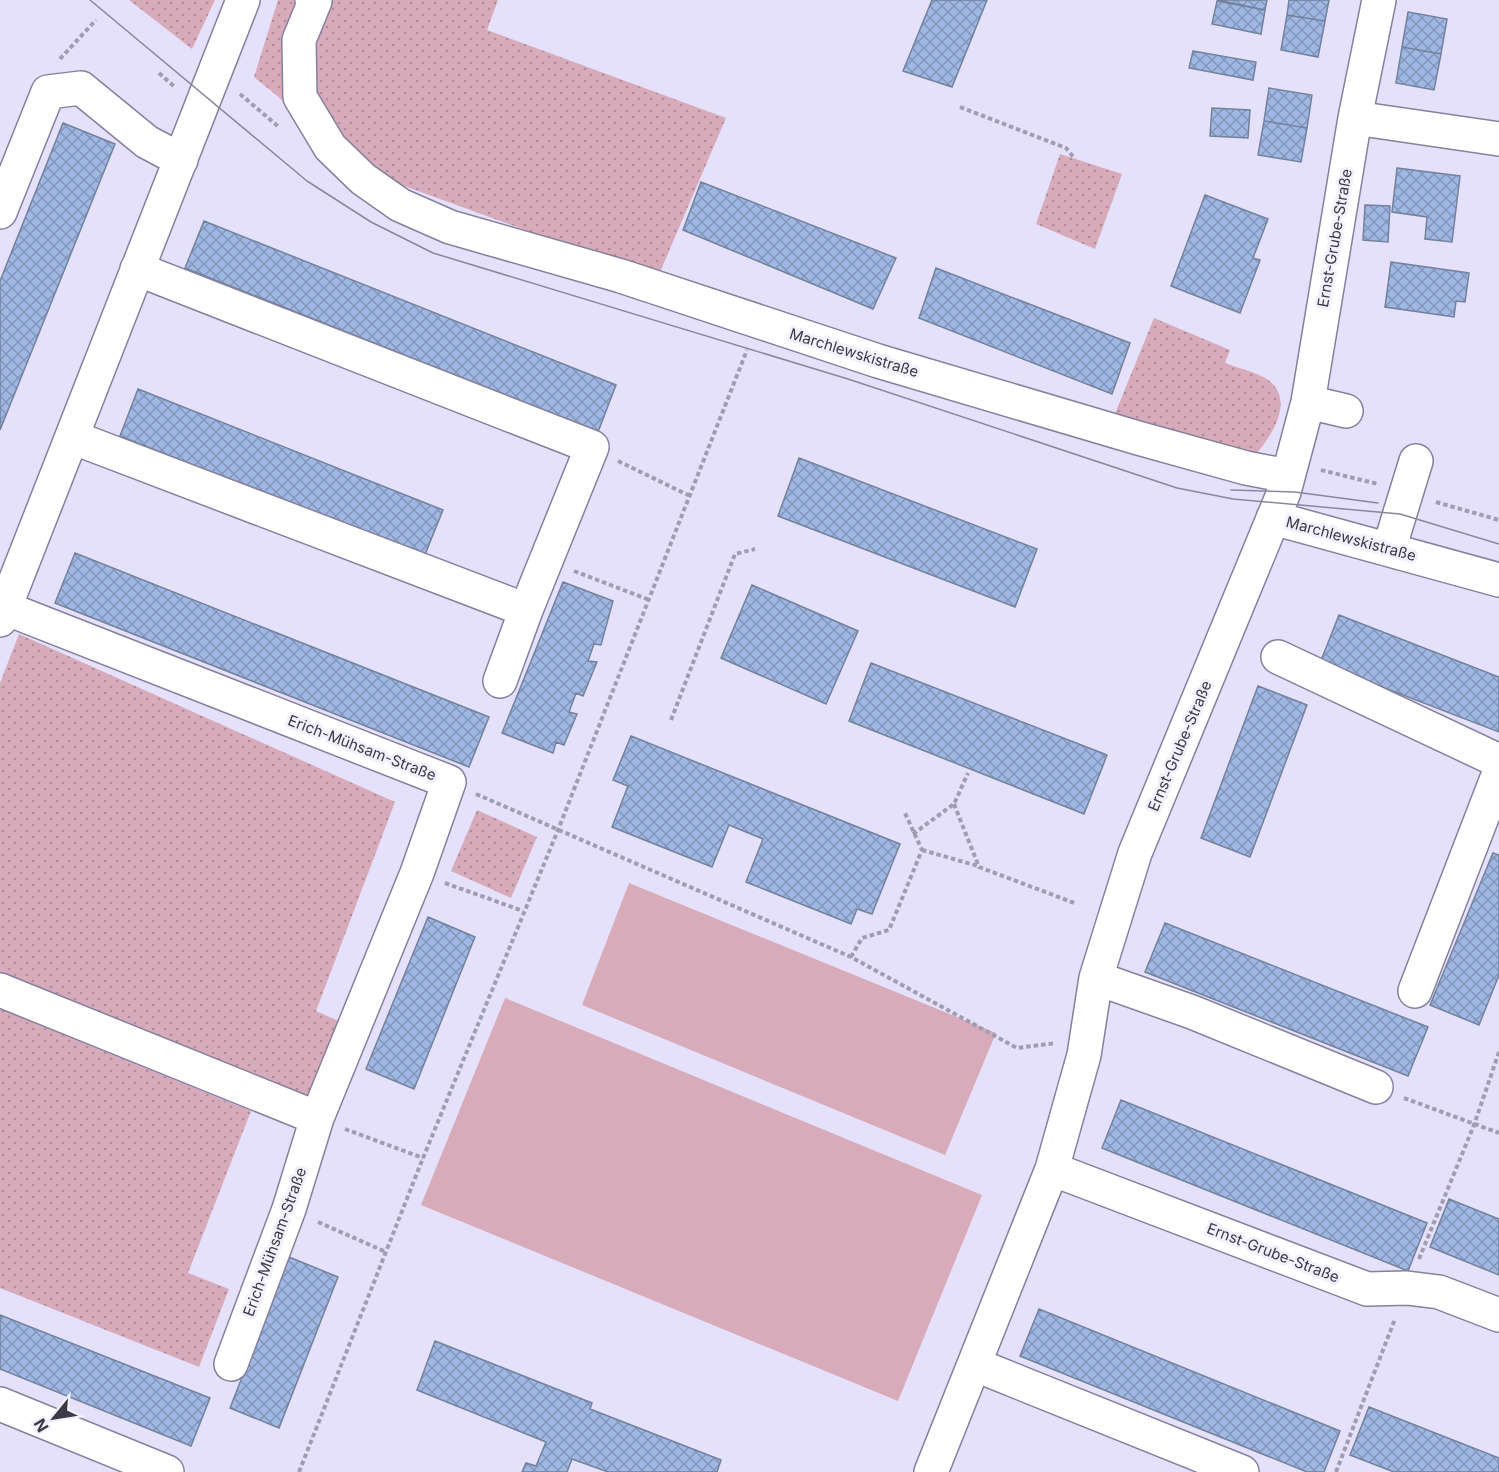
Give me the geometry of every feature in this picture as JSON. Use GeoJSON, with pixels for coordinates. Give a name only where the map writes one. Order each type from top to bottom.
{"type":"FeatureCollection","features":[{"type":"Feature","properties":{"kind":"street","name":"Erich-Mühsam-Straße"},"geometry":{"type":"LineString","coordinates":[[231,1364],[289,1209],[317,1118],[417,873],[449,782],[2,615],[243,0]]}},
{"type":"Feature","properties":{"kind":"street","name":"Marchlewskistraße"},"geometry":{"type":"LineString","coordinates":[[314,0],[299,40],[300,97],[330,147],[363,179],[400,205],[450,227],[621,276],[755,322],[1138,438],[1246,468],[1288,476],[1273,518],[1499,580]]}},
{"type":"Feature","properties":{"kind":"street","name":"Ernst-Grube-Straße"},"geometry":{"type":"LineString","coordinates":[[1288,476],[1308,402],[1355,118],[1379,0]]}},
{"type":"Feature","properties":{"kind":"street"},"geometry":{"type":"LineString","coordinates":[[0,212],[48,92],[81,88],[147,142],[181,160]]}},
{"type":"Feature","properties":{"kind":"street"},"geometry":{"type":"LineString","coordinates":[[1355,118],[1499,139]]}},
{"type":"Feature","properties":{"kind":"street"},"geometry":{"type":"LineString","coordinates":[[137,269],[592,447],[500,681]]}},
{"type":"Feature","properties":{"kind":"street"},"geometry":{"type":"LineString","coordinates":[[1308,402],[1346,411]]}},
{"type":"Feature","properties":{"kind":"street"},"geometry":{"type":"LineString","coordinates":[[72,437],[526,610]]}},
{"type":"Feature","properties":{"kind":"street"},"geometry":{"type":"LineString","coordinates":[[1389,549],[1416,461]]}},
{"type":"Feature","properties":{"kind":"street","name":"Ernst-Grube-Straße"},"geometry":{"type":"LineString","coordinates":[[931,1472],[976,1365],[1052,1168],[1084,1055],[1096,978],[1135,853],[1273,518]]}},
{"type":"Feature","properties":{"kind":"street"},"geometry":{"type":"LineString","coordinates":[[1278,657],[1499,761]]}},
{"type":"Feature","properties":{"kind":"street"},"geometry":{"type":"LineString","coordinates":[[1415,991],[1499,773]]}},
{"type":"Feature","properties":{"kind":"street"},"geometry":{"type":"LineString","coordinates":[[1096,978],[1192,1012],[1376,1087]]}},
{"type":"Feature","properties":{"kind":"street"},"geometry":{"type":"LineString","coordinates":[[0,990],[317,1118]]}},
{"type":"Feature","properties":{"kind":"street","name":"Ernst-Grube-Straße"},"geometry":{"type":"LineString","coordinates":[[1052,1168],[1367,1288],[1407,1288],[1439,1292],[1499,1315]]}},
{"type":"Feature","properties":{"kind":"street"},"geometry":{"type":"LineString","coordinates":[[976,1365],[1242,1472]]}},
{"type":"Feature","properties":{"kind":"street"},"geometry":{"type":"LineString","coordinates":[[0,1404],[167,1472]]}},
{"type":"Feature","properties":{"kind":"path"},"geometry":{"type":"LineString","coordinates":[[48,92],[54,66],[96,20]]}},
{"type":"Feature","properties":{"kind":"path"},"geometry":{"type":"LineString","coordinates":[[213,73],[288,134]]}},
{"type":"Feature","properties":{"kind":"path"},"geometry":{"type":"LineString","coordinates":[[960,107],[1066,148],[1075,159]]}},
{"type":"Feature","properties":{"kind":"path"},"geometry":{"type":"LineString","coordinates":[[299,1472],[423,1158],[558,830],[747,350],[755,322]]}},
{"type":"Feature","properties":{"kind":"path"},"geometry":{"type":"LineString","coordinates":[[592,447],[688,495]]}},
{"type":"Feature","properties":{"kind":"path"},"geometry":{"type":"LineString","coordinates":[[671,720],[735,554],[755,549]]}},
{"type":"Feature","properties":{"kind":"path"},"geometry":{"type":"LineString","coordinates":[[546,561],[648,598]]}},
{"type":"Feature","properties":{"kind":"path"},"geometry":{"type":"LineString","coordinates":[[913,834],[954,804],[968,773]]}},
{"type":"Feature","properties":{"kind":"path"},"geometry":{"type":"LineString","coordinates":[[449,782],[851,957],[1017,1048],[1053,1042],[1084,1055]]}},
{"type":"Feature","properties":{"kind":"path"},"geometry":{"type":"LineString","coordinates":[[954,804],[979,867]]}},
{"type":"Feature","properties":{"kind":"path"},"geometry":{"type":"LineString","coordinates":[[904,812],[922,850],[979,867],[1077,904]]}},
{"type":"Feature","properties":{"kind":"path"},"geometry":{"type":"LineString","coordinates":[[851,957],[862,938],[889,930],[922,850]]}},
{"type":"Feature","properties":{"kind":"path"},"geometry":{"type":"LineString","coordinates":[[417,873],[523,911]]}},
{"type":"Feature","properties":{"kind":"path"},"geometry":{"type":"LineString","coordinates":[[1376,1087],[1499,1133]]}},
{"type":"Feature","properties":{"kind":"path"},"geometry":{"type":"LineString","coordinates":[[317,1118],[423,1158]]}},
{"type":"Feature","properties":{"kind":"path"},"geometry":{"type":"LineString","coordinates":[[289,1209],[386,1252]]}},
{"type":"Feature","properties":{"kind":"shaded area"},"geometry":{"type":"Polygon","coordinates":[[[129,0],[215,0],[192,49],[129,0]]]}},
{"type":"Feature","properties":{"kind":"shaded area"},"geometry":{"type":"Polygon","coordinates":[[[278,0],[498,0],[487,30],[726,118],[660,272],[539,235],[374,175],[254,77],[278,0]]]}},
{"type":"Feature","properties":{"kind":"shaded area"},"geometry":{"type":"Polygon","coordinates":[[[1060,154],[1122,174],[1095,249],[1036,224],[1060,154]]]}},
{"type":"Feature","properties":{"kind":"shaded area"},"geometry":{"type":"Polygon","coordinates":[[[1154,318],[1230,350],[1225,363],[1265,378],[1275,387],[1280,397],[1277,420],[1272,432],[1249,462],[1112,421],[1154,318]]]}},
{"type":"Feature","properties":{"kind":"shaded area"},"geometry":{"type":"Polygon","coordinates":[[[19,634],[395,802],[316,1011],[341,1022],[319,1089],[301,1097],[0,978],[0,683],[19,634]]]}},
{"type":"Feature","properties":{"kind":"shaded area"},"geometry":{"type":"Polygon","coordinates":[[[477,810],[537,837],[511,898],[451,871],[477,810]]]}},
{"type":"Feature","properties":{"kind":"shaded area"},"geometry":{"type":"Polygon","coordinates":[[[629,883],[996,1033],[945,1155],[582,1005],[629,883]]]}},
{"type":"Feature","properties":{"kind":"shaded area"},"geometry":{"type":"Polygon","coordinates":[[[505,998],[982,1195],[898,1401],[421,1205],[505,998]]]}},
{"type":"Feature","properties":{"kind":"shaded area"},"geometry":{"type":"Polygon","coordinates":[[[0,1009],[251,1111],[188,1273],[229,1289],[199,1367],[0,1288],[0,1009]]]}},
{"type":"Feature","properties":{"kind":"building"},"geometry":{"type":"Polygon","coordinates":[[[932,0],[987,0],[952,87],[903,71],[932,0]]]}},
{"type":"Feature","properties":{"kind":"building"},"geometry":{"type":"Polygon","coordinates":[[[1217,0],[1267,0],[1265,10],[1217,0]]]}},
{"type":"Feature","properties":{"kind":"building"},"geometry":{"type":"Polygon","coordinates":[[[1289,0],[1329,0],[1325,21],[1287,15],[1289,0]]]}},
{"type":"Feature","properties":{"kind":"building"},"geometry":{"type":"Polygon","coordinates":[[[1217,1],[1265,10],[1261,34],[1212,24],[1217,1]]]}},
{"type":"Feature","properties":{"kind":"building"},"geometry":{"type":"Polygon","coordinates":[[[1408,12],[1447,19],[1441,54],[1402,47],[1408,12]]]}},
{"type":"Feature","properties":{"kind":"building"},"geometry":{"type":"Polygon","coordinates":[[[1287,15],[1325,21],[1318,57],[1281,50],[1287,15]]]}},
{"type":"Feature","properties":{"kind":"building"},"geometry":{"type":"Polygon","coordinates":[[[1402,47],[1441,54],[1434,90],[1396,83],[1402,47]]]}},
{"type":"Feature","properties":{"kind":"building"},"geometry":{"type":"Polygon","coordinates":[[[1193,51],[1256,62],[1253,80],[1189,68],[1193,51]]]}},
{"type":"Feature","properties":{"kind":"building"},"geometry":{"type":"Polygon","coordinates":[[[1269,88],[1312,95],[1307,128],[1264,121],[1269,88]]]}},
{"type":"Feature","properties":{"kind":"building"},"geometry":{"type":"Polygon","coordinates":[[[1212,108],[1250,110],[1248,138],[1210,136],[1212,108]]]}},
{"type":"Feature","properties":{"kind":"building"},"geometry":{"type":"Polygon","coordinates":[[[1264,121],[1307,128],[1301,162],[1258,155],[1264,121]]]}},
{"type":"Feature","properties":{"kind":"building"},"geometry":{"type":"Polygon","coordinates":[[[63,123],[115,144],[0,430],[0,281],[63,123]]]}},
{"type":"Feature","properties":{"kind":"building"},"geometry":{"type":"Polygon","coordinates":[[[1397,168],[1460,176],[1452,242],[1425,239],[1427,217],[1392,212],[1397,168]]]}},
{"type":"Feature","properties":{"kind":"building"},"geometry":{"type":"Polygon","coordinates":[[[701,182],[896,258],[873,309],[683,230],[701,182]]]}},
{"type":"Feature","properties":{"kind":"building"},"geometry":{"type":"Polygon","coordinates":[[[1205,195],[1268,219],[1253,258],[1260,260],[1240,313],[1171,286],[1205,195]]]}},
{"type":"Feature","properties":{"kind":"building"},"geometry":{"type":"Polygon","coordinates":[[[1365,205],[1390,206],[1388,242],[1363,240],[1365,205]]]}},
{"type":"Feature","properties":{"kind":"building"},"geometry":{"type":"Polygon","coordinates":[[[204,221],[616,385],[598,432],[185,268],[204,221]]]}},
{"type":"Feature","properties":{"kind":"building"},"geometry":{"type":"Polygon","coordinates":[[[1391,262],[1469,273],[1465,302],[1456,301],[1454,317],[1385,307],[1391,262]]]}},
{"type":"Feature","properties":{"kind":"building"},"geometry":{"type":"Polygon","coordinates":[[[936,268],[1130,343],[1112,394],[919,318],[936,268]]]}},
{"type":"Feature","properties":{"kind":"building"},"geometry":{"type":"Polygon","coordinates":[[[138,389],[443,510],[424,557],[120,436],[138,389]]]}},
{"type":"Feature","properties":{"kind":"building"},"geometry":{"type":"Polygon","coordinates":[[[799,458],[1037,549],[1015,607],[778,516],[799,458]]]}},
{"type":"Feature","properties":{"kind":"building"},"geometry":{"type":"Polygon","coordinates":[[[75,553],[489,717],[469,767],[55,603],[75,553]]]}},
{"type":"Feature","properties":{"kind":"building"},"geometry":{"type":"Polygon","coordinates":[[[563,582],[613,601],[601,645],[594,644],[588,661],[597,662],[583,696],[576,693],[569,712],[577,714],[564,745],[556,742],[553,753],[502,733],[563,582]]]}},
{"type":"Feature","properties":{"kind":"building"},"geometry":{"type":"Polygon","coordinates":[[[752,585],[858,631],[826,704],[721,658],[752,585]]]}},
{"type":"Feature","properties":{"kind":"building"},"geometry":{"type":"Polygon","coordinates":[[[1339,615],[1499,677],[1499,732],[1320,663],[1339,615]]]}},
{"type":"Feature","properties":{"kind":"building"},"geometry":{"type":"Polygon","coordinates":[[[871,663],[1107,755],[1084,814],[849,721],[871,663]]]}},
{"type":"Feature","properties":{"kind":"building"},"geometry":{"type":"Polygon","coordinates":[[[1258,686],[1307,705],[1250,857],[1201,838],[1258,686]]]}},
{"type":"Feature","properties":{"kind":"building"},"geometry":{"type":"Polygon","coordinates":[[[631,736],[900,844],[872,914],[857,909],[851,924],[746,882],[763,839],[729,825],[712,867],[612,827],[628,786],[613,780],[631,736]]]}},
{"type":"Feature","properties":{"kind":"building"},"geometry":{"type":"Polygon","coordinates":[[[1493,853],[1499,855],[1499,975],[1479,1025],[1430,1005],[1493,853]]]}},
{"type":"Feature","properties":{"kind":"building"},"geometry":{"type":"Polygon","coordinates":[[[428,917],[475,937],[414,1089],[366,1069],[428,917]]]}},
{"type":"Feature","properties":{"kind":"building"},"geometry":{"type":"Polygon","coordinates":[[[1165,923],[1428,1027],[1408,1076],[1145,972],[1165,923]]]}},
{"type":"Feature","properties":{"kind":"building"},"geometry":{"type":"Polygon","coordinates":[[[1121,1100],[1427,1223],[1408,1271],[1102,1148],[1121,1100]]]}},
{"type":"Feature","properties":{"kind":"building"},"geometry":{"type":"Polygon","coordinates":[[[1449,1199],[1499,1219],[1499,1275],[1430,1247],[1449,1199]]]}},
{"type":"Feature","properties":{"kind":"building"},"geometry":{"type":"Polygon","coordinates":[[[289,1257],[338,1277],[279,1428],[230,1408],[289,1257]]]}},
{"type":"Feature","properties":{"kind":"building"},"geometry":{"type":"Polygon","coordinates":[[[1039,1309],[1340,1431],[1324,1472],[1307,1472],[1020,1356],[1039,1309]]]}},
{"type":"Feature","properties":{"kind":"building"},"geometry":{"type":"Polygon","coordinates":[[[0,1315],[210,1398],[191,1446],[0,1369],[0,1315]]]}},
{"type":"Feature","properties":{"kind":"building"},"geometry":{"type":"Polygon","coordinates":[[[435,1341],[592,1403],[590,1409],[721,1460],[717,1472],[608,1472],[572,1459],[567,1472],[522,1472],[526,1463],[536,1466],[546,1442],[417,1390],[435,1341]]]}},
{"type":"Feature","properties":{"kind":"building"},"geometry":{"type":"Polygon","coordinates":[[[1369,1407],[1499,1458],[1499,1472],[1394,1472],[1350,1455],[1369,1407]]]}},
{"type":"Feature","properties":{"kind":"tram line"},"geometry":{"type":"LineString","coordinates":[[90,0],[307,181],[371,222],[433,253],[848,379],[1177,488],[1233,499],[1400,514],[1499,544]]}},
{"type":"Feature","properties":{"kind":"tram line"},"geometry":{"type":"LineString","coordinates":[[1231,490],[1295,492],[1378,503]]}}]}
